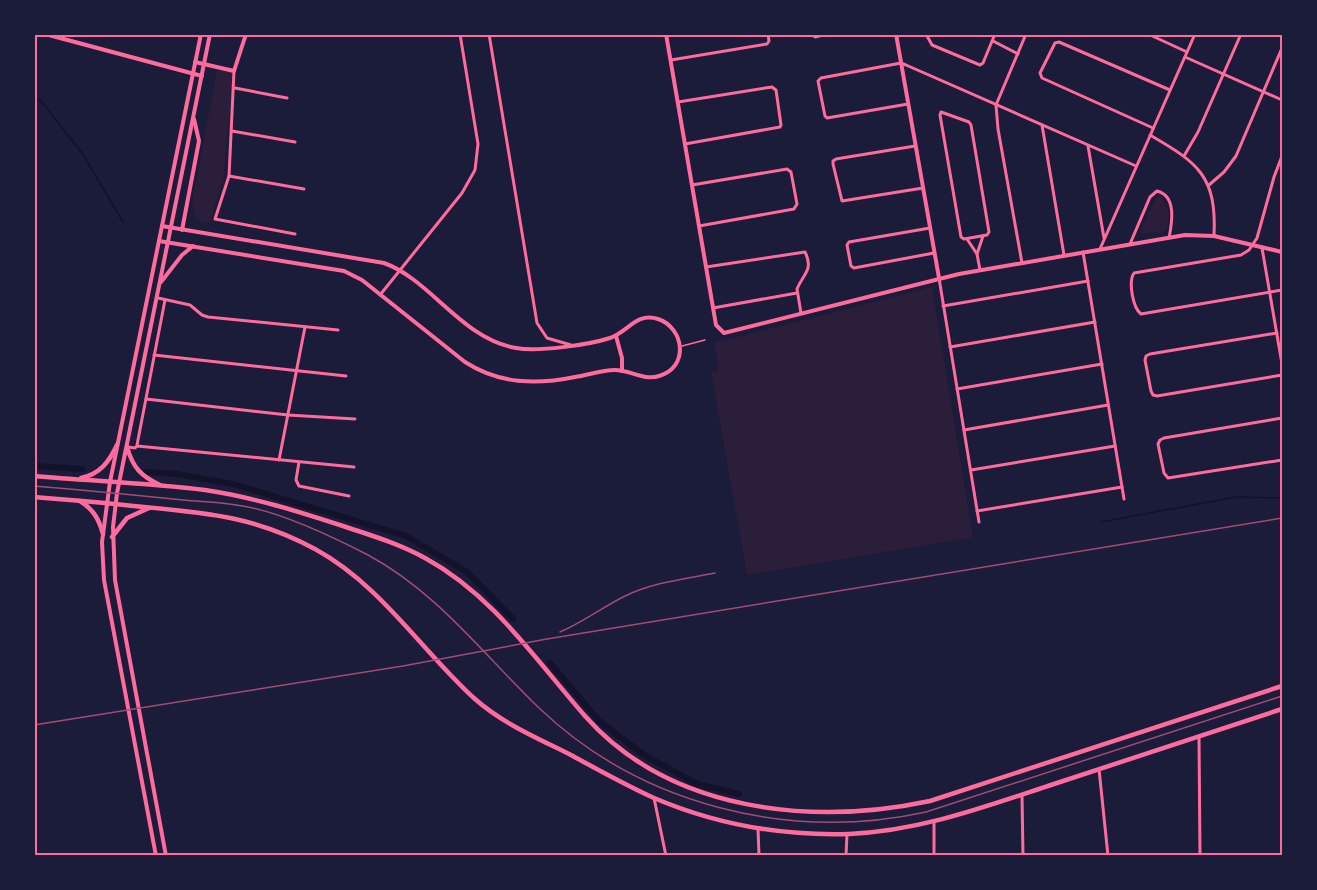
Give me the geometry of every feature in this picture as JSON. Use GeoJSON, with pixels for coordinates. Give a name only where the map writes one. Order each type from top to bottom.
{"type":"FeatureCollection","features":[{"type":"Feature","properties":{"kind":"main road"},"geometry":{"type":"LineString","coordinates":[[75,480],[101,469],[108,462],[117,445]]}},
{"type":"Feature","properties":{"kind":"main road"},"geometry":{"type":"LineString","coordinates":[[127,447],[131,461],[139,472],[163,487]]}},
{"type":"Feature","properties":{"kind":"main road"},"geometry":{"type":"LineString","coordinates":[[34,476],[205,490],[256,500],[314,516],[398,545],[425,558],[463,582],[492,607],[596,728],[623,751],[654,771],[691,789],[762,807],[814,812],[870,811],[930,801],[1282,686]]}},
{"type":"Feature","properties":{"kind":"main road"},"geometry":{"type":"LineString","coordinates":[[34,497],[219,515],[241,519],[303,543],[357,577],[474,698],[500,717],[654,798],[707,816],[758,828],[811,834],[847,834],[890,831],[934,822],[1282,709]]}},
{"type":"Feature","properties":{"kind":"main road"},"geometry":{"type":"LineString","coordinates":[[77,500],[92,510],[103,534]]}},
{"type":"Feature","properties":{"kind":"main road"},"geometry":{"type":"LineString","coordinates":[[112,537],[127,518],[150,507]]}},
{"type":"Feature","properties":{"kind":"street"},"geometry":{"type":"LineString","coordinates":[[45,34],[202,76]]}},
{"type":"Feature","properties":{"kind":"street"},"geometry":{"type":"LineString","coordinates":[[156,855],[104,580],[103,534],[117,445],[201,34]]}},
{"type":"Feature","properties":{"kind":"street"},"geometry":{"type":"LineString","coordinates":[[166,855],[121,620],[112,537],[127,447],[210,34]]}},
{"type":"Feature","properties":{"kind":"street"},"geometry":{"type":"LineString","coordinates":[[246,34],[234,70],[229,176],[215,219],[295,234]]}},
{"type":"Feature","properties":{"kind":"street"},"geometry":{"type":"LineString","coordinates":[[380,295],[457,200],[475,170],[478,144],[460,34]]}},
{"type":"Feature","properties":{"kind":"street"},"geometry":{"type":"LineString","coordinates":[[489,34],[537,322],[547,338],[571,345]]}},
{"type":"Feature","properties":{"kind":"street"},"geometry":{"type":"LineString","coordinates":[[666,34],[716,325],[720,331],[727,333],[939,278],[1169,238],[1194,235],[1214,236],[1282,252]]}},
{"type":"Feature","properties":{"kind":"street"},"geometry":{"type":"LineString","coordinates":[[671,60],[767,44],[768,34]]}},
{"type":"Feature","properties":{"kind":"street"},"geometry":{"type":"LineString","coordinates":[[812,34],[814,37],[828,34]]}},
{"type":"Feature","properties":{"kind":"street"},"geometry":{"type":"LineString","coordinates":[[896,34],[979,522]]}},
{"type":"Feature","properties":{"kind":"street"},"geometry":{"type":"LineString","coordinates":[[926,34],[932,45],[980,65],[983,63],[995,34]]}},
{"type":"Feature","properties":{"kind":"street"},"geometry":{"type":"LineString","coordinates":[[1022,263],[998,129],[996,105],[1026,34]]}},
{"type":"Feature","properties":{"kind":"street"},"geometry":{"type":"LineString","coordinates":[[1148,34],[1187,52]]}},
{"type":"Feature","properties":{"kind":"street"},"geometry":{"type":"LineString","coordinates":[[1100,249],[1195,34]]}},
{"type":"Feature","properties":{"kind":"street"},"geometry":{"type":"LineString","coordinates":[[1184,156],[1198,132],[1241,34]]}},
{"type":"Feature","properties":{"kind":"street"},"geometry":{"type":"LineString","coordinates":[[992,41],[1018,54]]}},
{"type":"Feature","properties":{"kind":"street"},"geometry":{"type":"LineString","coordinates":[[1153,128],[1040,76],[1057,42],[1170,90]]}},
{"type":"Feature","properties":{"kind":"street"},"geometry":{"type":"LineString","coordinates":[[1209,185],[1224,172],[1236,156],[1282,48]]}},
{"type":"Feature","properties":{"kind":"street"},"geometry":{"type":"LineString","coordinates":[[1185,57],[1282,100]]}},
{"type":"Feature","properties":{"kind":"street"},"geometry":{"type":"LineString","coordinates":[[195,62],[234,70]]}},
{"type":"Feature","properties":{"kind":"street"},"geometry":{"type":"LineString","coordinates":[[908,104],[827,118],[818,82],[821,78],[901,63],[1136,166]]}},
{"type":"Feature","properties":{"kind":"street"},"geometry":{"type":"LineString","coordinates":[[678,102],[772,87],[776,90],[780,127],[685,144]]}},
{"type":"Feature","properties":{"kind":"street"},"geometry":{"type":"LineString","coordinates":[[234,88],[286,98]]}},
{"type":"Feature","properties":{"kind":"street"},"geometry":{"type":"LineString","coordinates":[[977,254],[984,236],[989,232],[971,125],[969,122],[942,112],[940,115],[961,237],[984,236]]}},
{"type":"Feature","properties":{"kind":"street"},"geometry":{"type":"LineString","coordinates":[[182,230],[199,141],[194,118]]}},
{"type":"Feature","properties":{"kind":"street"},"geometry":{"type":"LineString","coordinates":[[1042,125],[1064,255]]}},
{"type":"Feature","properties":{"kind":"street"},"geometry":{"type":"LineString","coordinates":[[232,131],[295,142]]}},
{"type":"Feature","properties":{"kind":"street"},"geometry":{"type":"LineString","coordinates":[[1150,135],[1184,156],[1197,168],[1209,185],[1215,206],[1214,236]]}},
{"type":"Feature","properties":{"kind":"street"},"geometry":{"type":"LineString","coordinates":[[915,146],[836,159],[833,164],[842,201],[923,188]]}},
{"type":"Feature","properties":{"kind":"street"},"geometry":{"type":"LineString","coordinates":[[1089,146],[1104,238]]}},
{"type":"Feature","properties":{"kind":"street"},"geometry":{"type":"LineString","coordinates":[[1282,156],[1257,238],[1247,253],[1134,273],[1131,281],[1137,310],[1140,314],[1282,290]]}},
{"type":"Feature","properties":{"kind":"street"},"geometry":{"type":"LineString","coordinates":[[692,185],[787,169],[790,170],[796,204],[795,208],[699,226]]}},
{"type":"Feature","properties":{"kind":"street"},"geometry":{"type":"LineString","coordinates":[[229,176],[304,189]]}},
{"type":"Feature","properties":{"kind":"street"},"geometry":{"type":"LineString","coordinates":[[1130,244],[1150,197],[1157,191],[1162,192],[1170,204],[1173,220],[1169,238]]}},
{"type":"Feature","properties":{"kind":"street"},"geometry":{"type":"LineString","coordinates":[[159,241],[344,272],[362,280],[465,362],[485,373],[501,378],[542,382],[613,370],[648,378],[666,374],[678,361],[681,346],[675,330],[669,324],[655,318],[637,320],[609,339],[528,350],[504,346],[491,341],[471,328],[392,266],[375,260],[162,226]]}},
{"type":"Feature","properties":{"kind":"street"},"geometry":{"type":"LineString","coordinates":[[930,228],[849,242],[847,245],[851,267],[854,268],[934,253]]}},
{"type":"Feature","properties":{"kind":"street"},"geometry":{"type":"LineString","coordinates":[[966,238],[977,254],[980,270]]}},
{"type":"Feature","properties":{"kind":"street"},"geometry":{"type":"LineString","coordinates":[[161,283],[182,255],[193,246]]}},
{"type":"Feature","properties":{"kind":"street"},"geometry":{"type":"LineString","coordinates":[[1262,248],[1282,364]]}},
{"type":"Feature","properties":{"kind":"street"},"geometry":{"type":"LineString","coordinates":[[706,267],[803,252],[807,255],[808,271],[798,285],[797,293],[801,313]]}},
{"type":"Feature","properties":{"kind":"street"},"geometry":{"type":"LineString","coordinates":[[1083,252],[1124,499]]}},
{"type":"Feature","properties":{"kind":"street"},"geometry":{"type":"LineString","coordinates":[[943,306],[1088,281]]}},
{"type":"Feature","properties":{"kind":"street"},"geometry":{"type":"LineString","coordinates":[[713,308],[797,293]]}},
{"type":"Feature","properties":{"kind":"street"},"geometry":{"type":"LineString","coordinates":[[158,298],[190,305],[208,317],[338,330]]}},
{"type":"Feature","properties":{"kind":"street"},"geometry":{"type":"LineString","coordinates":[[137,446],[165,300]]}},
{"type":"Feature","properties":{"kind":"street"},"geometry":{"type":"LineString","coordinates":[[950,347],[1095,322]]}},
{"type":"Feature","properties":{"kind":"street"},"geometry":{"type":"LineString","coordinates":[[279,460],[305,327]]}},
{"type":"Feature","properties":{"kind":"street"},"geometry":{"type":"LineString","coordinates":[[1277,333],[1150,354],[1145,360],[1151,393],[1157,396],[1282,375]]}},
{"type":"Feature","properties":{"kind":"street"},"geometry":{"type":"LineString","coordinates":[[616,336],[622,358],[622,371]]}},
{"type":"Feature","properties":{"kind":"street"},"geometry":{"type":"LineString","coordinates":[[154,355],[346,376]]}},
{"type":"Feature","properties":{"kind":"street"},"geometry":{"type":"LineString","coordinates":[[957,389],[1102,364]]}},
{"type":"Feature","properties":{"kind":"street"},"geometry":{"type":"LineString","coordinates":[[146,399],[288,415],[354,419]]}},
{"type":"Feature","properties":{"kind":"street"},"geometry":{"type":"LineString","coordinates":[[964,430],[1108,405]]}},
{"type":"Feature","properties":{"kind":"street"},"geometry":{"type":"LineString","coordinates":[[1282,418],[1164,438],[1158,444],[1164,473],[1168,478],[1282,460]]}},
{"type":"Feature","properties":{"kind":"street"},"geometry":{"type":"LineString","coordinates":[[127,447],[137,446],[354,467]]}},
{"type":"Feature","properties":{"kind":"street"},"geometry":{"type":"LineString","coordinates":[[970,470],[1115,446]]}},
{"type":"Feature","properties":{"kind":"street"},"geometry":{"type":"LineString","coordinates":[[299,462],[296,480],[299,486],[349,496]]}},
{"type":"Feature","properties":{"kind":"street"},"geometry":{"type":"LineString","coordinates":[[977,512],[1122,487]]}},
{"type":"Feature","properties":{"kind":"street"},"geometry":{"type":"LineString","coordinates":[[1200,736],[1200,855]]}},
{"type":"Feature","properties":{"kind":"street"},"geometry":{"type":"LineString","coordinates":[[1099,769],[1108,855]]}},
{"type":"Feature","properties":{"kind":"street"},"geometry":{"type":"LineString","coordinates":[[1022,795],[1023,855]]}},
{"type":"Feature","properties":{"kind":"street"},"geometry":{"type":"LineString","coordinates":[[654,798],[666,855]]}},
{"type":"Feature","properties":{"kind":"street"},"geometry":{"type":"LineString","coordinates":[[934,822],[934,855]]}},
{"type":"Feature","properties":{"kind":"street"},"geometry":{"type":"LineString","coordinates":[[758,828],[759,855]]}},
{"type":"Feature","properties":{"kind":"street"},"geometry":{"type":"LineString","coordinates":[[846,855],[847,834]]}},
{"type":"Feature","properties":{"kind":"lane"},"geometry":{"type":"LineString","coordinates":[[681,346],[705,340]]}},
{"type":"Feature","properties":{"kind":"shaded area"},"geometry":{"type":"Polygon","coordinates":[[[217,70],[234,72],[223,179],[210,222],[204,224],[195,216],[192,203],[217,70]]]}},
{"type":"Feature","properties":{"kind":"shaded area"},"geometry":{"type":"Polygon","coordinates":[[[1160,195],[1168,208],[1168,228],[1164,231],[1143,234],[1140,232],[1156,198],[1160,195]]]}},
{"type":"Feature","properties":{"kind":"shaded area"},"geometry":{"type":"Polygon","coordinates":[[[932,287],[973,537],[747,575],[711,372],[719,370],[714,343],[932,287]]]}},
{"type":"Feature","properties":{"kind":"waterway"},"geometry":{"type":"LineString","coordinates":[[34,96],[41,101],[82,153],[123,222]]}},
{"type":"Feature","properties":{"kind":"waterway"},"geometry":{"type":"LineString","coordinates":[[34,466],[82,469]]}},
{"type":"Feature","properties":{"kind":"waterway"},"geometry":{"type":"LineString","coordinates":[[146,472],[177,474],[233,484],[406,536],[467,572],[513,619]]}},
{"type":"Feature","properties":{"kind":"waterway"},"geometry":{"type":"LineString","coordinates":[[1101,522],[1236,497],[1282,498]]}},
{"type":"Feature","properties":{"kind":"waterway"},"geometry":{"type":"LineString","coordinates":[[550,663],[599,721],[644,755],[697,784],[739,794]]}},
{"type":"Feature","properties":{"kind":"railway"},"geometry":{"type":"LineString","coordinates":[[34,486],[240,505],[277,515],[325,534],[368,555],[416,587],[438,605],[538,707],[578,741],[622,769],[669,791],[719,808],[770,818],[822,822],[874,820],[926,812],[1282,696]]}},
{"type":"Feature","properties":{"kind":"railway"},"geometry":{"type":"LineString","coordinates":[[34,725],[403,666],[547,639],[1282,518]]}},
{"type":"Feature","properties":{"kind":"railway"},"geometry":{"type":"LineString","coordinates":[[560,632],[636,591],[715,573]]}}]}
